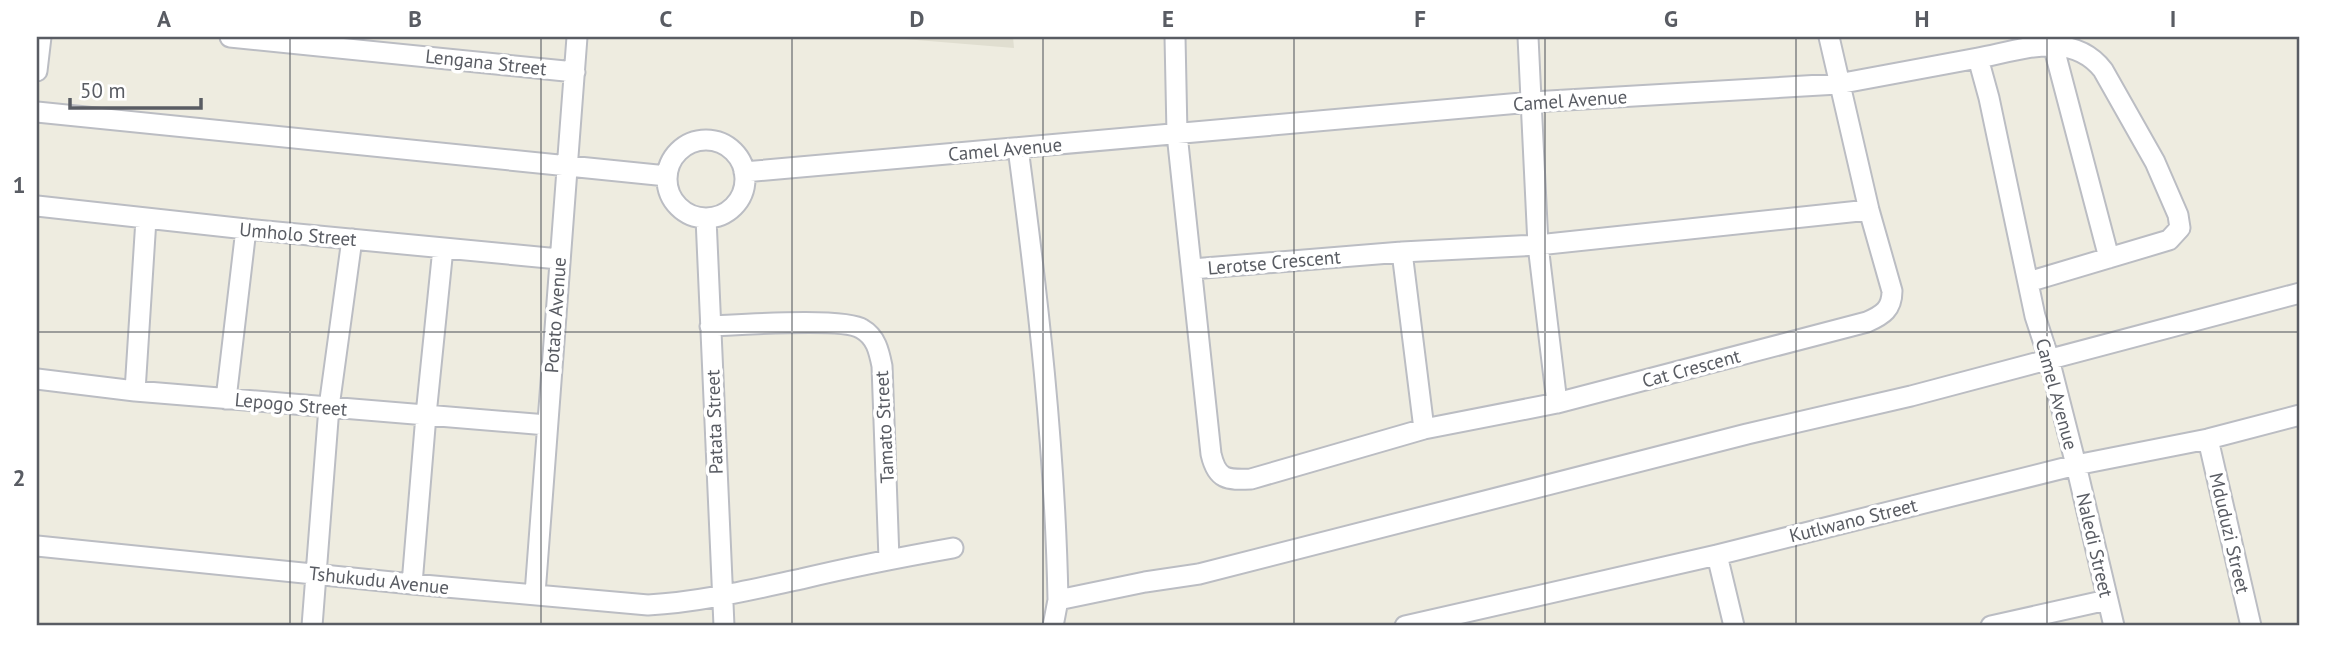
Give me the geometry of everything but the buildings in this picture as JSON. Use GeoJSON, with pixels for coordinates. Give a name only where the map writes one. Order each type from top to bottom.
{"type":"FeatureCollection","features":[{"type":"Feature","properties":{"kind":"street"},"geometry":{"type":"LineString","coordinates":[[37,71],[41,37]]}},
{"type":"Feature","properties":{"kind":"street","name":"Lengana Street"},"geometry":{"type":"LineString","coordinates":[[230,37],[575,72]]}},
{"type":"Feature","properties":{"kind":"street","name":"Potato Avenue"},"geometry":{"type":"LineString","coordinates":[[535,594],[577,37]]}},
{"type":"Feature","properties":{"kind":"street"},"geometry":{"type":"LineString","coordinates":[[1175,37],[1177,134],[1192,269]]}},
{"type":"Feature","properties":{"kind":"street"},"geometry":{"type":"LineString","coordinates":[[1528,37],[1538,245],[1557,403]]}},
{"type":"Feature","properties":{"kind":"street","name":"Cat Crescent"},"geometry":{"type":"LineString","coordinates":[[1557,403],[1867,322],[1881,316],[1889,308],[1892,291],[1869,210],[1829,37]]}},
{"type":"Feature","properties":{"kind":"street"},"geometry":{"type":"LineString","coordinates":[[1978,58],[2052,41],[2083,51],[2094,59],[2103,70],[2155,162],[2178,215],[2180,228],[2169,240],[2028,282]]}},
{"type":"Feature","properties":{"kind":"street"},"geometry":{"type":"LineString","coordinates":[[2052,41],[2109,258]]}},
{"type":"Feature","properties":{"kind":"street","name":"Camel Avenue"},"geometry":{"type":"LineString","coordinates":[[744,172],[1532,102],[1838,84],[1978,58],[2028,282],[2076,464]]}},
{"type":"Feature","properties":{"kind":"street"},"geometry":{"type":"LineString","coordinates":[[37,112],[667,176]]}},
{"type":"Feature","properties":{"kind":"street"},"geometry":{"type":"LineString","coordinates":[[712,140],[724,144],[742,163],[744,188],[739,200],[730,209],[719,216],[706,218],[682,211],[668,190],[667,176],[669,164],[676,153],[687,144],[712,140]]}},
{"type":"Feature","properties":{"kind":"street"},"geometry":{"type":"LineString","coordinates":[[1018,148],[1051,433],[1058,600],[1053,626]]}},
{"type":"Feature","properties":{"kind":"street","name":"Umholo Street"},"geometry":{"type":"LineString","coordinates":[[37,206],[559,259]]}},
{"type":"Feature","properties":{"kind":"street","name":"Lerotse Crescent"},"geometry":{"type":"LineString","coordinates":[[1557,403],[1424,429],[1272,475],[1238,480],[1221,475],[1214,466],[1211,454],[1192,269],[1402,252],[1538,245],[1869,210]]}},
{"type":"Feature","properties":{"kind":"street","name":"Patata Street"},"geometry":{"type":"LineString","coordinates":[[706,218],[724,626]]}},
{"type":"Feature","properties":{"kind":"street"},"geometry":{"type":"LineString","coordinates":[[135,391],[146,219]]}},
{"type":"Feature","properties":{"kind":"street"},"geometry":{"type":"LineString","coordinates":[[226,398],[246,229]]}},
{"type":"Feature","properties":{"kind":"street"},"geometry":{"type":"LineString","coordinates":[[312,626],[329,407],[352,239]]}},
{"type":"Feature","properties":{"kind":"street"},"geometry":{"type":"LineString","coordinates":[[412,584],[443,248]]}},
{"type":"Feature","properties":{"kind":"street"},"geometry":{"type":"LineString","coordinates":[[1402,252],[1424,429]]}},
{"type":"Feature","properties":{"kind":"street"},"geometry":{"type":"LineString","coordinates":[[1058,600],[1199,574],[1747,434],[1911,396],[2300,293]]}},
{"type":"Feature","properties":{"kind":"street","name":"Tamato Street"},"geometry":{"type":"LineString","coordinates":[[710,326],[835,323],[861,327],[871,336],[879,347],[883,376],[889,559]]}},
{"type":"Feature","properties":{"kind":"street","name":"Lepogo Street"},"geometry":{"type":"LineString","coordinates":[[37,379],[135,391],[547,425]]}},
{"type":"Feature","properties":{"kind":"street","name":"Kutlwano Street"},"geometry":{"type":"LineString","coordinates":[[1405,626],[1717,555],[2076,464],[2208,439],[2300,415]]}},
{"type":"Feature","properties":{"kind":"street","name":"Mduduzi Street"},"geometry":{"type":"LineString","coordinates":[[2208,439],[2252,626]]}},
{"type":"Feature","properties":{"kind":"street","name":"Naledi Street"},"geometry":{"type":"LineString","coordinates":[[2076,464],[2114,626]]}},
{"type":"Feature","properties":{"kind":"street","name":"Tshukudu Avenue"},"geometry":{"type":"LineString","coordinates":[[37,546],[648,605],[721,596]]}},
{"type":"Feature","properties":{"kind":"street"},"geometry":{"type":"LineString","coordinates":[[721,596],[889,559],[953,548]]}},
{"type":"Feature","properties":{"kind":"street"},"geometry":{"type":"LineString","coordinates":[[1717,555],[1734,626]]}},
{"type":"Feature","properties":{"kind":"street"},"geometry":{"type":"LineString","coordinates":[[1991,626],[2107,600]]}},
{"type":"Feature","properties":{"kind":"shaded area"},"geometry":{"type":"Polygon","coordinates":[[[880,37],[1013,37],[1014,48],[880,37]]]}}]}
